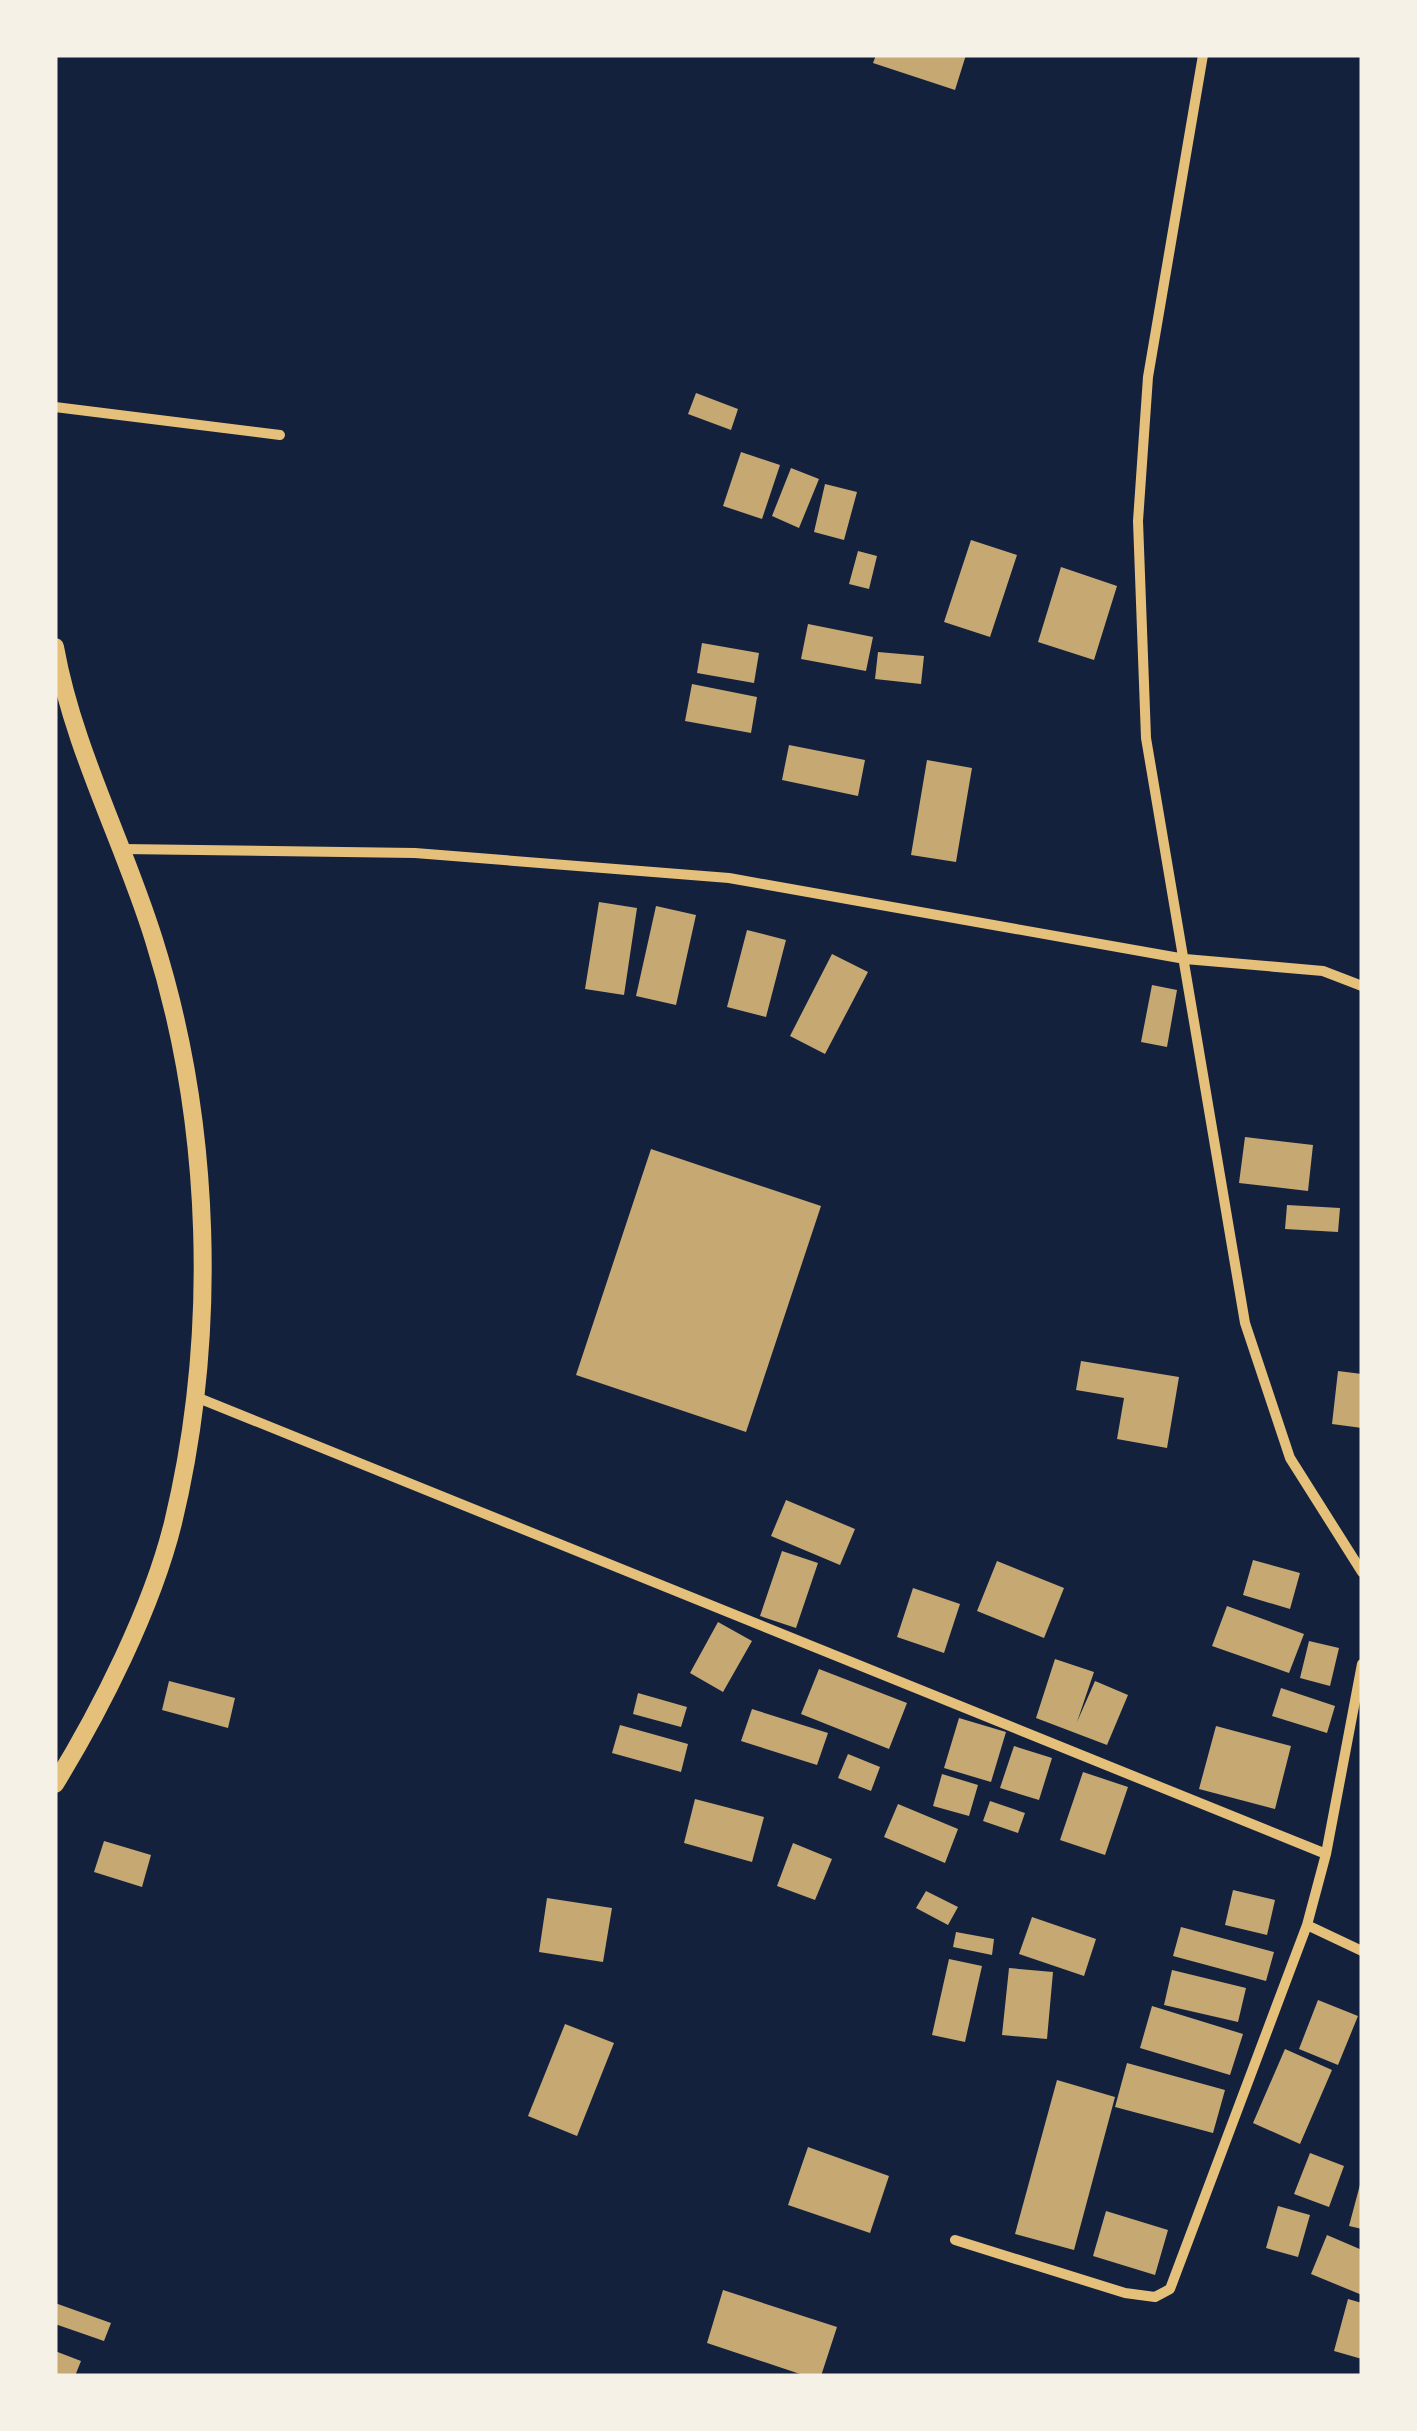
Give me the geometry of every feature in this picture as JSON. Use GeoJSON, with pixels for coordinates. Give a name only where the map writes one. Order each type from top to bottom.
{"type":"FeatureCollection","features":[{"type":"Feature","properties":{"kind":"street"},"geometry":{"type":"LineString","coordinates":[[1203,55],[1148,377],[1138,521],[1146,738],[1232,1248],[1264,1390],[1290,1458],[1362,1572]]}},
{"type":"Feature","properties":{"kind":"street"},"geometry":{"type":"LineString","coordinates":[[55,407],[280,435]]}},
{"type":"Feature","properties":{"kind":"street"},"geometry":{"type":"LineString","coordinates":[[55,647],[72,710],[176,1020],[192,1130],[200,1230],[196,1398],[172,1525],[110,1681],[55,1784]]}},
{"type":"Feature","properties":{"kind":"street"},"geometry":{"type":"LineString","coordinates":[[122,850],[415,853],[729,878],[1185,959],[1324,971],[1362,986]]}},
{"type":"Feature","properties":{"kind":"street"},"geometry":{"type":"LineString","coordinates":[[196,1398],[1326,1854]]}},
{"type":"Feature","properties":{"kind":"street"},"geometry":{"type":"LineString","coordinates":[[955,2240],[1125,2292],[1154,2297],[1170,2289],[1307,1926],[1326,1854],[1362,1664]]}},
{"type":"Feature","properties":{"kind":"street"},"geometry":{"type":"LineString","coordinates":[[1307,1926],[1362,1951]]}},
{"type":"Feature","properties":{"kind":"building"},"geometry":{"type":"Polygon","coordinates":[[[876,55],[966,55],[955,90],[873,63],[876,55]]]}},
{"type":"Feature","properties":{"kind":"building"},"geometry":{"type":"Polygon","coordinates":[[[696,393],[738,409],[731,430],[688,414],[696,393]]]}},
{"type":"Feature","properties":{"kind":"building"},"geometry":{"type":"Polygon","coordinates":[[[741,452],[780,465],[762,519],[723,506],[741,452]]]}},
{"type":"Feature","properties":{"kind":"building"},"geometry":{"type":"Polygon","coordinates":[[[791,468],[819,479],[799,528],[772,516],[791,468]]]}},
{"type":"Feature","properties":{"kind":"building"},"geometry":{"type":"Polygon","coordinates":[[[825,484],[857,492],[844,540],[814,532],[825,484]]]}},
{"type":"Feature","properties":{"kind":"building"},"geometry":{"type":"Polygon","coordinates":[[[971,540],[1017,555],[990,637],[944,622],[971,540]]]}},
{"type":"Feature","properties":{"kind":"building"},"geometry":{"type":"Polygon","coordinates":[[[858,551],[877,556],[869,589],[849,584],[858,551]]]}},
{"type":"Feature","properties":{"kind":"building"},"geometry":{"type":"Polygon","coordinates":[[[1061,567],[1117,586],[1094,660],[1038,642],[1061,567]]]}},
{"type":"Feature","properties":{"kind":"building"},"geometry":{"type":"Polygon","coordinates":[[[808,624],[873,637],[866,671],[801,659],[808,624]]]}},
{"type":"Feature","properties":{"kind":"building"},"geometry":{"type":"Polygon","coordinates":[[[702,643],[759,653],[754,683],[697,673],[702,643]]]}},
{"type":"Feature","properties":{"kind":"building"},"geometry":{"type":"Polygon","coordinates":[[[878,652],[924,656],[921,684],[875,679],[878,652]]]}},
{"type":"Feature","properties":{"kind":"building"},"geometry":{"type":"Polygon","coordinates":[[[692,684],[757,697],[751,733],[685,721],[692,684]]]}},
{"type":"Feature","properties":{"kind":"building"},"geometry":{"type":"Polygon","coordinates":[[[789,745],[865,760],[858,796],[782,780],[789,745]]]}},
{"type":"Feature","properties":{"kind":"building"},"geometry":{"type":"Polygon","coordinates":[[[927,760],[972,768],[956,862],[911,855],[927,760]]]}},
{"type":"Feature","properties":{"kind":"building"},"geometry":{"type":"Polygon","coordinates":[[[599,902],[637,908],[624,995],[585,989],[599,902]]]}},
{"type":"Feature","properties":{"kind":"building"},"geometry":{"type":"Polygon","coordinates":[[[656,906],[696,915],[676,1005],[636,996],[656,906]]]}},
{"type":"Feature","properties":{"kind":"building"},"geometry":{"type":"Polygon","coordinates":[[[747,930],[786,940],[766,1017],[727,1007],[747,930]]]}},
{"type":"Feature","properties":{"kind":"building"},"geometry":{"type":"Polygon","coordinates":[[[832,954],[868,972],[825,1054],[790,1036],[832,954]]]}},
{"type":"Feature","properties":{"kind":"building"},"geometry":{"type":"Polygon","coordinates":[[[1152,985],[1177,990],[1167,1047],[1141,1042],[1152,985]]]}},
{"type":"Feature","properties":{"kind":"building"},"geometry":{"type":"Polygon","coordinates":[[[1245,1137],[1313,1145],[1308,1191],[1239,1183],[1245,1137]]]}},
{"type":"Feature","properties":{"kind":"building"},"geometry":{"type":"Polygon","coordinates":[[[651,1149],[821,1206],[746,1432],[576,1375],[651,1149]]]}},
{"type":"Feature","properties":{"kind":"building"},"geometry":{"type":"Polygon","coordinates":[[[1287,1205],[1340,1208],[1338,1232],[1285,1229],[1287,1205]]]}},
{"type":"Feature","properties":{"kind":"building"},"geometry":{"type":"Polygon","coordinates":[[[1081,1361],[1179,1377],[1167,1448],[1117,1439],[1124,1398],[1076,1390],[1081,1361]]]}},
{"type":"Feature","properties":{"kind":"building"},"geometry":{"type":"Polygon","coordinates":[[[1338,1371],[1362,1374],[1362,1428],[1332,1424],[1338,1371]]]}},
{"type":"Feature","properties":{"kind":"building"},"geometry":{"type":"Polygon","coordinates":[[[786,1500],[855,1529],[840,1565],[771,1536],[786,1500]]]}},
{"type":"Feature","properties":{"kind":"building"},"geometry":{"type":"Polygon","coordinates":[[[782,1551],[818,1563],[796,1628],[760,1616],[782,1551]]]}},
{"type":"Feature","properties":{"kind":"building"},"geometry":{"type":"Polygon","coordinates":[[[1253,1560],[1300,1573],[1290,1609],[1243,1595],[1253,1560]]]}},
{"type":"Feature","properties":{"kind":"building"},"geometry":{"type":"Polygon","coordinates":[[[997,1561],[1064,1588],[1044,1638],[977,1611],[997,1561]]]}},
{"type":"Feature","properties":{"kind":"building"},"geometry":{"type":"Polygon","coordinates":[[[913,1588],[960,1604],[944,1653],[897,1637],[913,1588]]]}},
{"type":"Feature","properties":{"kind":"building"},"geometry":{"type":"Polygon","coordinates":[[[1227,1606],[1304,1634],[1289,1673],[1212,1646],[1227,1606]]]}},
{"type":"Feature","properties":{"kind":"building"},"geometry":{"type":"Polygon","coordinates":[[[718,1622],[752,1641],[723,1692],[690,1673],[718,1622]]]}},
{"type":"Feature","properties":{"kind":"building"},"geometry":{"type":"Polygon","coordinates":[[[1309,1641],[1339,1648],[1330,1686],[1300,1678],[1309,1641]]]}},
{"type":"Feature","properties":{"kind":"building"},"geometry":{"type":"Polygon","coordinates":[[[1055,1659],[1094,1672],[1077,1722],[1095,1681],[1128,1695],[1107,1745],[1036,1718],[1055,1659]]]}},
{"type":"Feature","properties":{"kind":"building"},"geometry":{"type":"Polygon","coordinates":[[[819,1669],[907,1703],[889,1749],[801,1714],[819,1669]]]}},
{"type":"Feature","properties":{"kind":"building"},"geometry":{"type":"Polygon","coordinates":[[[169,1681],[235,1698],[228,1728],[162,1710],[169,1681]]]}},
{"type":"Feature","properties":{"kind":"building"},"geometry":{"type":"Polygon","coordinates":[[[1281,1688],[1335,1706],[1327,1733],[1272,1716],[1281,1688]]]}},
{"type":"Feature","properties":{"kind":"building"},"geometry":{"type":"Polygon","coordinates":[[[638,1693],[687,1707],[681,1727],[633,1714],[638,1693]]]}},
{"type":"Feature","properties":{"kind":"building"},"geometry":{"type":"Polygon","coordinates":[[[752,1709],[828,1733],[817,1765],[741,1741],[752,1709]]]}},
{"type":"Feature","properties":{"kind":"building"},"geometry":{"type":"Polygon","coordinates":[[[959,1718],[1006,1732],[991,1782],[944,1768],[959,1718]]]}},
{"type":"Feature","properties":{"kind":"building"},"geometry":{"type":"Polygon","coordinates":[[[620,1725],[688,1744],[681,1772],[612,1753],[620,1725]]]}},
{"type":"Feature","properties":{"kind":"building"},"geometry":{"type":"Polygon","coordinates":[[[1216,1726],[1291,1746],[1275,1809],[1199,1789],[1216,1726]]]}},
{"type":"Feature","properties":{"kind":"building"},"geometry":{"type":"Polygon","coordinates":[[[1014,1746],[1052,1758],[1039,1800],[1000,1788],[1014,1746]]]}},
{"type":"Feature","properties":{"kind":"building"},"geometry":{"type":"Polygon","coordinates":[[[848,1754],[880,1767],[871,1791],[838,1778],[848,1754]]]}},
{"type":"Feature","properties":{"kind":"building"},"geometry":{"type":"Polygon","coordinates":[[[1083,1772],[1128,1787],[1105,1855],[1060,1840],[1083,1772]]]}},
{"type":"Feature","properties":{"kind":"building"},"geometry":{"type":"Polygon","coordinates":[[[942,1774],[978,1785],[969,1816],[933,1806],[942,1774]]]}},
{"type":"Feature","properties":{"kind":"building"},"geometry":{"type":"Polygon","coordinates":[[[695,1799],[764,1817],[752,1862],[684,1843],[695,1799]]]}},
{"type":"Feature","properties":{"kind":"building"},"geometry":{"type":"Polygon","coordinates":[[[990,1801],[1025,1813],[1018,1833],[983,1821],[990,1801]]]}},
{"type":"Feature","properties":{"kind":"building"},"geometry":{"type":"Polygon","coordinates":[[[898,1804],[958,1829],[945,1863],[884,1837],[898,1804]]]}},
{"type":"Feature","properties":{"kind":"building"},"geometry":{"type":"Polygon","coordinates":[[[104,1841],[151,1855],[142,1887],[94,1872],[104,1841]]]}},
{"type":"Feature","properties":{"kind":"building"},"geometry":{"type":"Polygon","coordinates":[[[793,1843],[832,1859],[815,1900],[777,1886],[793,1843]]]}},
{"type":"Feature","properties":{"kind":"building"},"geometry":{"type":"Polygon","coordinates":[[[1233,1890],[1275,1900],[1267,1935],[1225,1925],[1233,1890]]]}},
{"type":"Feature","properties":{"kind":"building"},"geometry":{"type":"Polygon","coordinates":[[[926,1891],[958,1907],[948,1925],[916,1908],[926,1891]]]}},
{"type":"Feature","properties":{"kind":"building"},"geometry":{"type":"Polygon","coordinates":[[[547,1898],[612,1908],[603,1962],[539,1952],[547,1898]]]}},
{"type":"Feature","properties":{"kind":"building"},"geometry":{"type":"Polygon","coordinates":[[[1032,1917],[1096,1939],[1084,1976],[1019,1954],[1032,1917]]]}},
{"type":"Feature","properties":{"kind":"building"},"geometry":{"type":"Polygon","coordinates":[[[1181,1927],[1274,1952],[1266,1981],[1173,1956],[1181,1927]]]}},
{"type":"Feature","properties":{"kind":"building"},"geometry":{"type":"Polygon","coordinates":[[[956,1932],[994,1939],[992,1955],[953,1947],[956,1932]]]}},
{"type":"Feature","properties":{"kind":"building"},"geometry":{"type":"Polygon","coordinates":[[[949,1959],[982,1966],[965,2042],[932,2035],[949,1959]]]}},
{"type":"Feature","properties":{"kind":"building"},"geometry":{"type":"Polygon","coordinates":[[[1009,1968],[1053,1972],[1047,2039],[1002,2035],[1009,1968]]]}},
{"type":"Feature","properties":{"kind":"building"},"geometry":{"type":"Polygon","coordinates":[[[1172,1970],[1246,1988],[1238,2022],[1164,2005],[1172,1970]]]}},
{"type":"Feature","properties":{"kind":"building"},"geometry":{"type":"Polygon","coordinates":[[[1318,2000],[1358,2016],[1338,2065],[1299,2049],[1318,2000]]]}},
{"type":"Feature","properties":{"kind":"building"},"geometry":{"type":"Polygon","coordinates":[[[1152,2006],[1243,2034],[1230,2075],[1140,2048],[1152,2006]]]}},
{"type":"Feature","properties":{"kind":"building"},"geometry":{"type":"Polygon","coordinates":[[[565,2024],[614,2043],[577,2136],[528,2116],[565,2024]]]}},
{"type":"Feature","properties":{"kind":"building"},"geometry":{"type":"Polygon","coordinates":[[[1285,2049],[1332,2070],[1300,2144],[1253,2123],[1285,2049]]]}},
{"type":"Feature","properties":{"kind":"building"},"geometry":{"type":"Polygon","coordinates":[[[1127,2063],[1225,2090],[1213,2133],[1115,2107],[1127,2063]]]}},
{"type":"Feature","properties":{"kind":"building"},"geometry":{"type":"Polygon","coordinates":[[[1057,2080],[1115,2097],[1074,2250],[1015,2234],[1057,2080]]]}},
{"type":"Feature","properties":{"kind":"building"},"geometry":{"type":"Polygon","coordinates":[[[808,2147],[889,2176],[870,2233],[788,2205],[808,2147]]]}},
{"type":"Feature","properties":{"kind":"building"},"geometry":{"type":"Polygon","coordinates":[[[1310,2153],[1344,2166],[1329,2207],[1294,2194],[1310,2153]]]}},
{"type":"Feature","properties":{"kind":"building"},"geometry":{"type":"Polygon","coordinates":[[[1362,2182],[1362,2229],[1349,2226],[1362,2182]]]}},
{"type":"Feature","properties":{"kind":"building"},"geometry":{"type":"Polygon","coordinates":[[[1278,2206],[1310,2215],[1298,2257],[1266,2248],[1278,2206]]]}},
{"type":"Feature","properties":{"kind":"building"},"geometry":{"type":"Polygon","coordinates":[[[1106,2211],[1168,2230],[1155,2275],[1093,2256],[1106,2211]]]}},
{"type":"Feature","properties":{"kind":"building"},"geometry":{"type":"Polygon","coordinates":[[[1327,2235],[1362,2250],[1362,2295],[1311,2274],[1327,2235]]]}},
{"type":"Feature","properties":{"kind":"building"},"geometry":{"type":"Polygon","coordinates":[[[723,2290],[837,2327],[821,2376],[806,2376],[707,2343],[723,2290]]]}},
{"type":"Feature","properties":{"kind":"building"},"geometry":{"type":"Polygon","coordinates":[[[1348,2299],[1362,2303],[1362,2359],[1334,2351],[1348,2299]]]}},
{"type":"Feature","properties":{"kind":"building"},"geometry":{"type":"Polygon","coordinates":[[[55,2303],[111,2323],[104,2341],[55,2324],[55,2303]]]}},
{"type":"Feature","properties":{"kind":"building"},"geometry":{"type":"Polygon","coordinates":[[[55,2351],[81,2361],[75,2376],[55,2376],[55,2351]]]}}]}
